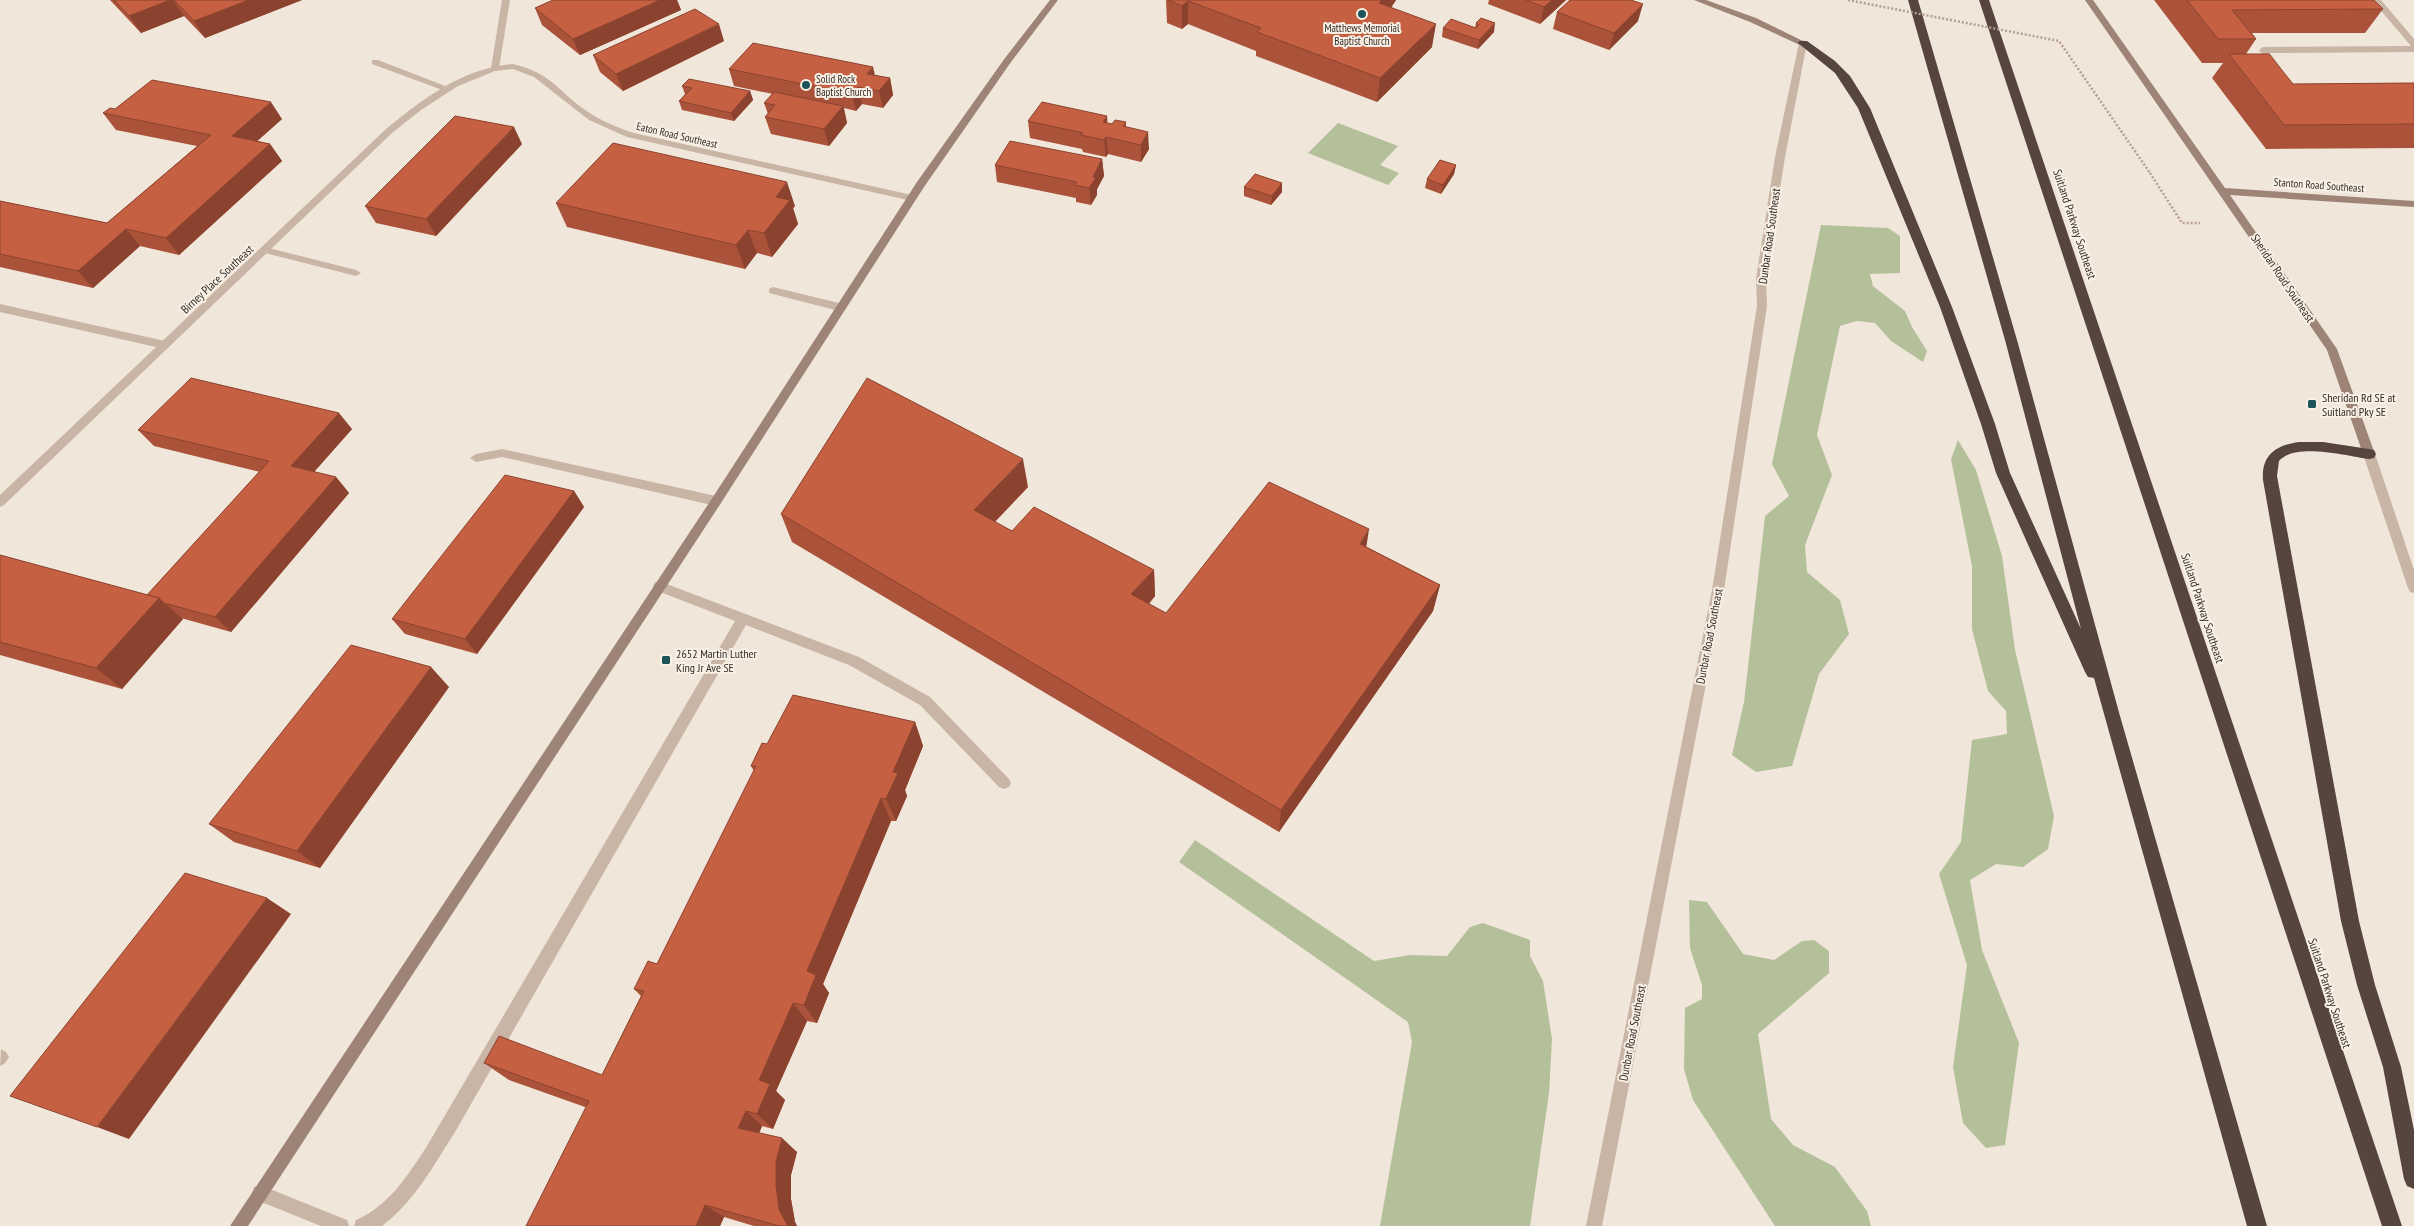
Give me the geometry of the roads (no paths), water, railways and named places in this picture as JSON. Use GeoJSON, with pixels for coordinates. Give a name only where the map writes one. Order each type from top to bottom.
{"type":"FeatureCollection","features":[{"type":"Feature","properties":{"kind":"highway"},"geometry":{"type":"LineString","coordinates":[[1913,0],[2011,340],[2112,716],[2257,1226]]}},
{"type":"Feature","properties":{"kind":"highway","name":"Suitland Parkway Southeast"},"geometry":{"type":"LineString","coordinates":[[1984,0],[2392,1226]]}},
{"type":"Feature","properties":{"kind":"highway"},"geometry":{"type":"LineString","coordinates":[[1803,42],[1835,64],[1847,77],[1864,108],[1946,307],[2003,472],[2112,716]]}},
{"type":"Feature","properties":{"kind":"highway"},"geometry":{"type":"LineString","coordinates":[[2369,454],[2312,447],[2280,452],[2272,460],[2270,480],[2297,620],[2336,853],[2366,985],[2392,1067],[2414,1180]]}},
{"type":"Feature","properties":{"kind":"main road"},"geometry":{"type":"LineString","coordinates":[[238,1226],[716,501],[839,307],[1010,57],[1054,0]]}},
{"type":"Feature","properties":{"kind":"main road"},"geometry":{"type":"LineString","coordinates":[[1698,0],[1753,20],[1803,42]]}},
{"type":"Feature","properties":{"kind":"main road","name":"Sheridan Road Southeast"},"geometry":{"type":"LineString","coordinates":[[2088,0],[2332,349],[2369,454]]}},
{"type":"Feature","properties":{"kind":"main road","name":"Stanton Road Southeast"},"geometry":{"type":"LineString","coordinates":[[2222,191],[2414,204]]}},
{"type":"Feature","properties":{"kind":"street"},"geometry":{"type":"LineString","coordinates":[[495,68],[506,0]]}},
{"type":"Feature","properties":{"kind":"street"},"geometry":{"type":"LineString","coordinates":[[2376,0],[2414,44]]}},
{"type":"Feature","properties":{"kind":"street","name":"Dunbar Road Southeast"},"geometry":{"type":"LineString","coordinates":[[1594,1226],[1718,590],[1762,306],[1761,279],[1780,157],[1803,42]]}},
{"type":"Feature","properties":{"kind":"street"},"geometry":{"type":"LineString","coordinates":[[2284,77],[2263,50],[2414,49]]}},
{"type":"Feature","properties":{"kind":"street"},"geometry":{"type":"LineString","coordinates":[[375,62],[453,86]]}},
{"type":"Feature","properties":{"kind":"street","name":"Eaton Road Southeast"},"geometry":{"type":"LineString","coordinates":[[453,86],[484,70],[506,66],[530,71],[584,114],[615,130],[639,138],[912,198]]}},
{"type":"Feature","properties":{"kind":"street","name":"Birney Place Southeast"},"geometry":{"type":"LineString","coordinates":[[0,502],[384,135],[421,106],[453,86]]}},
{"type":"Feature","properties":{"kind":"street"},"geometry":{"type":"LineString","coordinates":[[265,250],[356,273]]}},
{"type":"Feature","properties":{"kind":"street"},"geometry":{"type":"LineString","coordinates":[[773,291],[839,307]]}},
{"type":"Feature","properties":{"kind":"street"},"geometry":{"type":"LineString","coordinates":[[0,308],[165,345]]}},
{"type":"Feature","properties":{"kind":"street"},"geometry":{"type":"LineString","coordinates":[[476,458],[502,453],[716,501]]}},
{"type":"Feature","properties":{"kind":"street","name":"Sheridan Road Southeast"},"geometry":{"type":"LineString","coordinates":[[2369,454],[2414,588]]}},
{"type":"Feature","properties":{"kind":"street"},"geometry":{"type":"LineString","coordinates":[[659,586],[854,661],[925,701],[1004,783]]}},
{"type":"Feature","properties":{"kind":"street"},"geometry":{"type":"LineString","coordinates":[[362,1226],[369,1225],[400,1200],[450,1126],[743,619]]}},
{"type":"Feature","properties":{"kind":"street"},"geometry":{"type":"LineString","coordinates":[[260,1193],[341,1226]]}},
{"type":"Feature","properties":{"kind":"place","name":"Matthews Memorial Baptist Church"},"geometry":{"type":"Point","coordinates":[1362,14]}},
{"type":"Feature","properties":{"kind":"place","name":"Solid Rock Baptist Church"},"geometry":{"type":"Point","coordinates":[806,85]}},
{"type":"Feature","properties":{"kind":"place","name":"Sheridan Rd SE at Suitland Pky SE"},"geometry":{"type":"Point","coordinates":[2312,404]}},
{"type":"Feature","properties":{"kind":"place","name":"2652 Martin Luther King Jr Ave SE"},"geometry":{"type":"Point","coordinates":[666,660]}}]}
